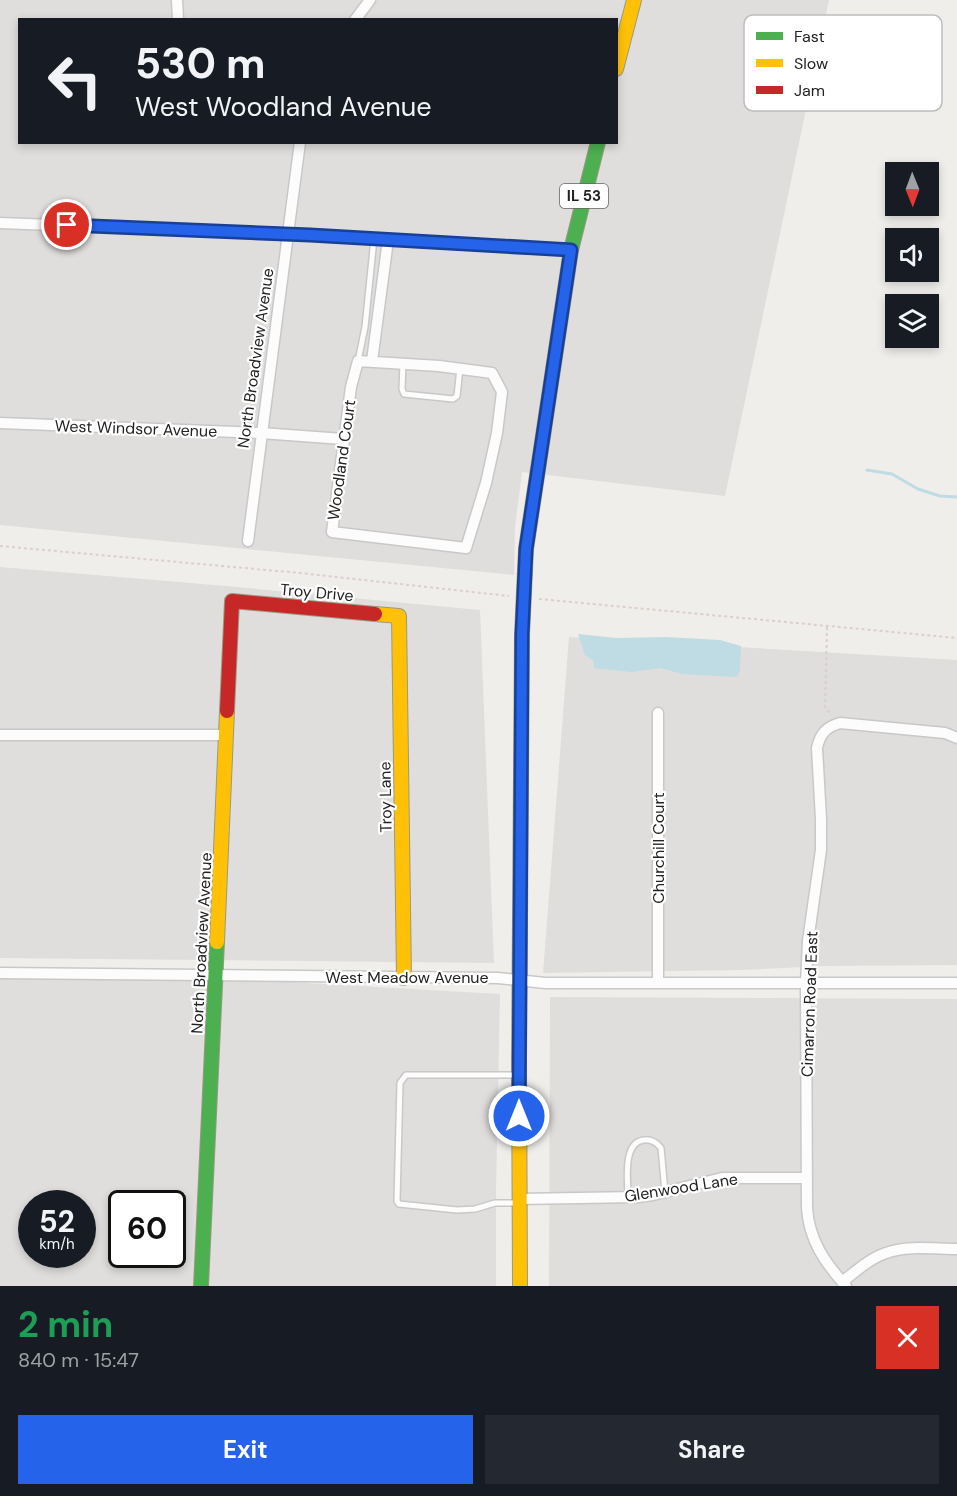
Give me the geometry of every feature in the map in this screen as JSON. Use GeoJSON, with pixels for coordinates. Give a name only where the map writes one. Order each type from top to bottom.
{"type":"FeatureCollection","features":[{"type":"Feature","properties":{"kind":"main road"},"geometry":{"type":"LineString","coordinates":[[618,61],[634,0]]}},
{"type":"Feature","properties":{"kind":"main road","name":"IL 53"},"geometry":{"type":"LineString","coordinates":[[520,1286],[519,981],[522,635],[526,549],[571,250],[598,144]]}},
{"type":"Feature","properties":{"kind":"main road","name":"Troy Drive"},"geometry":{"type":"LineString","coordinates":[[232,601],[399,616]]}},
{"type":"Feature","properties":{"kind":"main road","name":"North Broadview Avenue"},"geometry":{"type":"LineString","coordinates":[[201,1286],[232,601]]}},
{"type":"Feature","properties":{"kind":"main road","name":"Troy Lane"},"geometry":{"type":"LineString","coordinates":[[399,616],[404,978]]}},
{"type":"Feature","properties":{"kind":"street"},"geometry":{"type":"LineString","coordinates":[[177,0],[178,18]]}},
{"type":"Feature","properties":{"kind":"street"},"geometry":{"type":"LineString","coordinates":[[356,18],[370,0]]}},
{"type":"Feature","properties":{"kind":"street","name":"North Broadview Avenue"},"geometry":{"type":"LineString","coordinates":[[248,541],[300,144]]}},
{"type":"Feature","properties":{"kind":"street"},"geometry":{"type":"LineString","coordinates":[[0,223],[289,234],[571,250]]}},
{"type":"Feature","properties":{"kind":"street"},"geometry":{"type":"LineString","coordinates":[[372,361],[388,240]]}},
{"type":"Feature","properties":{"kind":"street","name":"Woodland Court"},"geometry":{"type":"LineString","coordinates":[[358,361],[460,368],[492,373],[502,392],[497,433],[486,483],[466,548],[332,532],[351,387],[358,361]]}},
{"type":"Feature","properties":{"kind":"street","name":"West Windsor Avenue"},"geometry":{"type":"LineString","coordinates":[[0,423],[261,433],[344,439]]}},
{"type":"Feature","properties":{"kind":"street","name":"Churchill Court"},"geometry":{"type":"LineString","coordinates":[[658,713],[658,983]]}},
{"type":"Feature","properties":{"kind":"street"},"geometry":{"type":"LineString","coordinates":[[840,723],[945,733],[957,738]]}},
{"type":"Feature","properties":{"kind":"street","name":"Cimarron Road East"},"geometry":{"type":"LineString","coordinates":[[840,723],[825,730],[817,748],[821,850],[808,941],[806,983],[807,1216],[816,1246],[826,1264],[844,1284]]}},
{"type":"Feature","properties":{"kind":"street"},"geometry":{"type":"LineString","coordinates":[[0,735],[226,735]]}},
{"type":"Feature","properties":{"kind":"street","name":"West Meadow Avenue"},"geometry":{"type":"LineString","coordinates":[[0,973],[498,978],[545,983],[957,983]]}},
{"type":"Feature","properties":{"kind":"street","name":"Glenwood Lane"},"geometry":{"type":"LineString","coordinates":[[519,1201],[628,1197],[664,1192],[722,1178],[807,1178]]}},
{"type":"Feature","properties":{"kind":"street"},"geometry":{"type":"LineString","coordinates":[[844,1284],[875,1258],[885,1253],[909,1250],[957,1250]]}},
{"type":"Feature","properties":{"kind":"lane"},"geometry":{"type":"LineString","coordinates":[[358,361],[365,327],[374,239]]}},
{"type":"Feature","properties":{"kind":"lane"},"geometry":{"type":"LineString","coordinates":[[403,363],[402,389],[404,394],[453,399],[457,396],[460,368]]}},
{"type":"Feature","properties":{"kind":"lane"},"geometry":{"type":"LineString","coordinates":[[519,1075],[406,1075],[400,1083],[397,1201],[458,1210],[519,1201]]}},
{"type":"Feature","properties":{"kind":"lane"},"geometry":{"type":"LineString","coordinates":[[628,1197],[630,1152],[635,1143],[644,1140],[654,1142],[661,1148],[664,1192]]}},
{"type":"Feature","properties":{"kind":"path"},"geometry":{"type":"LineString","coordinates":[[0,546],[300,573],[514,597]]}},
{"type":"Feature","properties":{"kind":"path"},"geometry":{"type":"LineString","coordinates":[[538,599],[957,638]]}},
{"type":"Feature","properties":{"kind":"path"},"geometry":{"type":"LineString","coordinates":[[828,626],[825,707],[840,723]]}},
{"type":"Feature","properties":{"kind":"shaded area"},"geometry":{"type":"Polygon","coordinates":[[[0,0],[829,0],[826,15],[744,15],[744,111],[806,111],[725,496],[522,472],[515,527],[514,575],[0,525],[0,0]]]}},
{"type":"Feature","properties":{"kind":"shaded area"},"geometry":{"type":"Polygon","coordinates":[[[0,567],[480,610],[494,963],[0,958],[0,567]]]}},
{"type":"Feature","properties":{"kind":"shaded area"},"geometry":{"type":"Polygon","coordinates":[[[569,637],[957,660],[957,965],[543,973],[569,637]]]}},
{"type":"Feature","properties":{"kind":"shaded area"},"geometry":{"type":"Polygon","coordinates":[[[0,978],[210,979],[196,1286],[0,1286],[0,978]]]}},
{"type":"Feature","properties":{"kind":"shaded area"},"geometry":{"type":"Polygon","coordinates":[[[220,978],[500,994],[496,1286],[207,1286],[220,978]]]}},
{"type":"Feature","properties":{"kind":"shaded area"},"geometry":{"type":"Polygon","coordinates":[[[550,997],[957,999],[957,1286],[549,1286],[550,997]]]}},
{"type":"Feature","properties":{"kind":"water"},"geometry":{"type":"Polygon","coordinates":[[[578,634],[616,638],[666,637],[720,640],[741,646],[740,670],[737,677],[682,674],[660,668],[631,672],[594,668],[594,661],[585,655],[578,634]]]}},
{"type":"Feature","properties":{"kind":"waterway"},"geometry":{"type":"LineString","coordinates":[[867,470],[892,474],[918,489],[940,496],[957,497]]}},
{"type":"Feature","properties":{"kind":"traffic: fast"},"geometry":{"type":"LineString","coordinates":[[526,549],[571,250],[598,144]]}},
{"type":"Feature","properties":{"kind":"traffic: fast"},"geometry":{"type":"LineString","coordinates":[[519,1060],[522,635]]}},
{"type":"Feature","properties":{"kind":"traffic: fast"},"geometry":{"type":"LineString","coordinates":[[201,1286],[217,942]]}},
{"type":"Feature","properties":{"kind":"traffic: slow"},"geometry":{"type":"LineString","coordinates":[[618,61],[634,0]]}},
{"type":"Feature","properties":{"kind":"traffic: slow"},"geometry":{"type":"LineString","coordinates":[[522,635],[526,549]]}},
{"type":"Feature","properties":{"kind":"traffic: slow"},"geometry":{"type":"LineString","coordinates":[[375,614],[399,616],[404,978]]}},
{"type":"Feature","properties":{"kind":"traffic: slow"},"geometry":{"type":"LineString","coordinates":[[217,942],[227,711]]}},
{"type":"Feature","properties":{"kind":"traffic: slow"},"geometry":{"type":"LineString","coordinates":[[519,1060],[520,1286]]}},
{"type":"Feature","properties":{"kind":"traffic: jam"},"geometry":{"type":"LineString","coordinates":[[227,711],[232,601],[375,614]]}},
{"type":"Feature","properties":{"kind":"route"},"geometry":{"type":"LineString","coordinates":[[67,225],[310,235],[571,250],[526,549],[522,635],[519,1116]]}}]}
